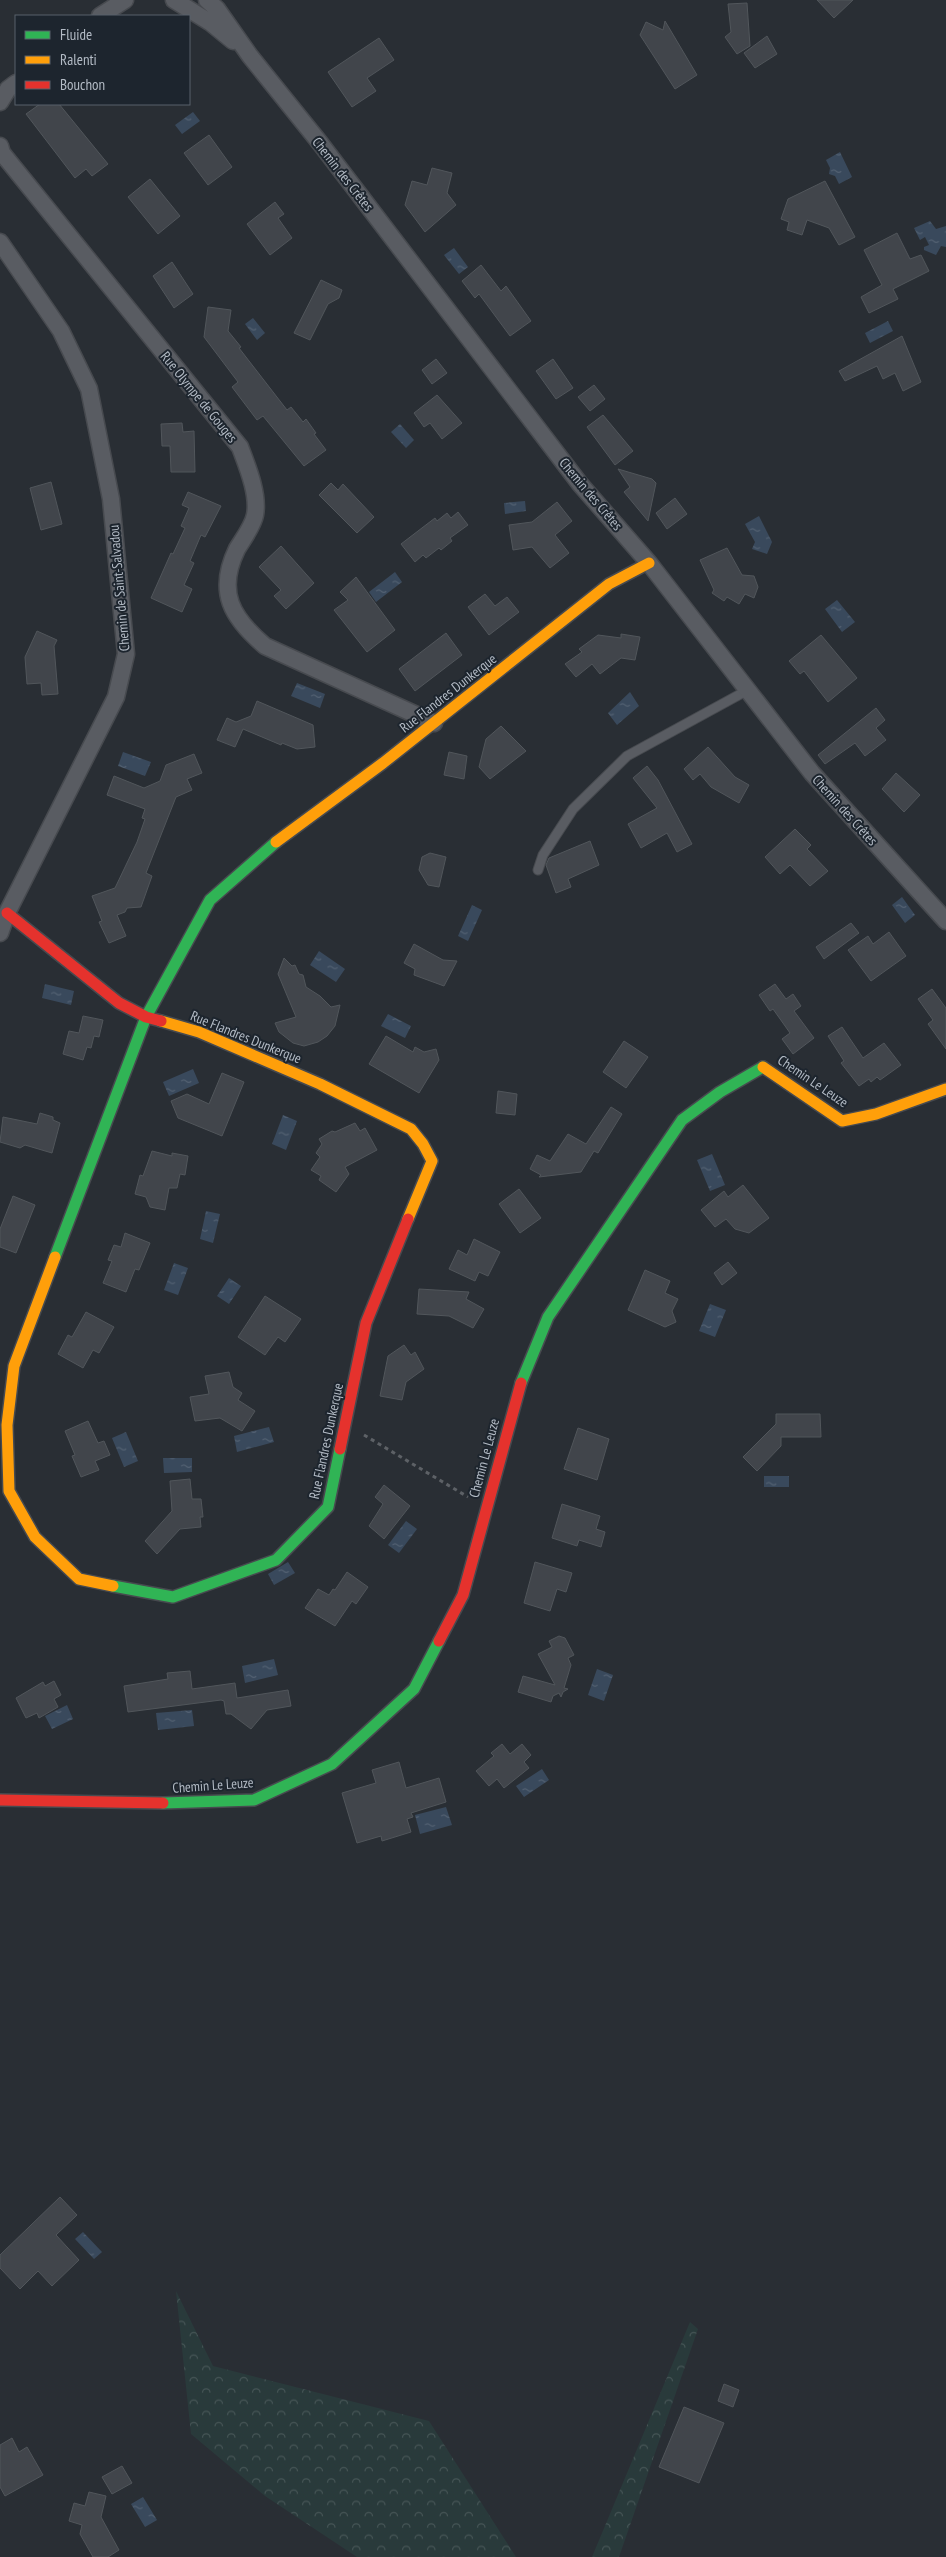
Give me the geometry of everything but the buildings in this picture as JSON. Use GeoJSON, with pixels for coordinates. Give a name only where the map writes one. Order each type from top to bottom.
{"type":"FeatureCollection","features":[{"type":"Feature","properties":{"kind":"street"},"geometry":{"type":"LineString","coordinates":[[106,10],[126,0]]}},
{"type":"Feature","properties":{"kind":"street","name":"Chemin des Crêtes"},"geometry":{"type":"LineString","coordinates":[[174,0],[212,23],[250,56]]}},
{"type":"Feature","properties":{"kind":"street","name":"Chemin des Crêtes"},"geometry":{"type":"LineString","coordinates":[[207,0],[217,9],[250,56],[320,143],[580,484],[648,563],[812,773],[946,921]]}},
{"type":"Feature","properties":{"kind":"street"},"geometry":{"type":"LineString","coordinates":[[0,102],[8,89],[15,84]]}},
{"type":"Feature","properties":{"kind":"street","name":"Rue Olympe de Gouges"},"geometry":{"type":"LineString","coordinates":[[0,146],[2,154],[240,447],[252,479],[255,515],[233,558],[226,581],[231,605],[243,627],[265,646],[434,722]]}},
{"type":"Feature","properties":{"kind":"street","name":"Chemin de Saint-Salvadou"},"geometry":{"type":"LineString","coordinates":[[0,242],[62,331],[89,389],[112,499],[126,654],[116,697],[7,913],[0,933]]}},
{"type":"Feature","properties":{"kind":"street","name":"Rue Flandres Dunkerque"},"geometry":{"type":"LineString","coordinates":[[7,913],[119,1003],[146,1017],[199,1032],[320,1084],[411,1129],[424,1144],[432,1161],[366,1323],[328,1507],[276,1560],[173,1597],[79,1579],[35,1537],[9,1492],[6,1425],[14,1366],[146,1017],[210,900],[274,844],[434,722],[609,584],[648,563]]}},
{"type":"Feature","properties":{"kind":"street","name":"Chemin Le Leuze"},"geometry":{"type":"LineString","coordinates":[[0,1800],[136,1804],[254,1800],[332,1764],[414,1689],[463,1594],[516,1396],[548,1317],[682,1120],[720,1092],[764,1066],[842,1121],[876,1114],[946,1089]]}},
{"type":"Feature","properties":{"kind":"lane"},"geometry":{"type":"LineString","coordinates":[[538,870],[543,855],[573,809],[627,756],[746,690]]}},
{"type":"Feature","properties":{"kind":"path"},"geometry":{"type":"LineString","coordinates":[[346,1424],[486,1508]]}},
{"type":"Feature","properties":{"kind":"green space"},"geometry":{"type":"Polygon","coordinates":[[[176,2291],[213,2366],[429,2421],[516,2557],[357,2557],[265,2496],[191,2434],[176,2291]]]}},
{"type":"Feature","properties":{"kind":"green space"},"geometry":{"type":"Polygon","coordinates":[[[690,2322],[698,2329],[619,2557],[592,2557],[690,2322]]]}},
{"type":"Feature","properties":{"kind":"water"},"geometry":{"type":"Polygon","coordinates":[[[193,112],[200,121],[182,134],[175,125],[193,112]]]}},
{"type":"Feature","properties":{"kind":"water"},"geometry":{"type":"Polygon","coordinates":[[[840,152],[852,177],[839,184],[835,176],[829,174],[830,168],[826,160],[840,152]]]}},
{"type":"Feature","properties":{"kind":"water"},"geometry":{"type":"Polygon","coordinates":[[[930,221],[936,229],[946,226],[946,247],[941,246],[936,255],[924,250],[924,247],[929,245],[925,237],[920,240],[914,228],[930,221]]]}},
{"type":"Feature","properties":{"kind":"water"},"geometry":{"type":"Polygon","coordinates":[[[454,248],[468,267],[459,274],[444,255],[454,248]]]}},
{"type":"Feature","properties":{"kind":"water"},"geometry":{"type":"Polygon","coordinates":[[[253,318],[265,333],[257,340],[245,324],[253,318]]]}},
{"type":"Feature","properties":{"kind":"water"},"geometry":{"type":"Polygon","coordinates":[[[888,321],[893,331],[870,343],[865,333],[888,321]]]}},
{"type":"Feature","properties":{"kind":"water"},"geometry":{"type":"Polygon","coordinates":[[[400,424],[414,440],[406,448],[391,432],[400,424]]]}},
{"type":"Feature","properties":{"kind":"water"},"geometry":{"type":"Polygon","coordinates":[[[525,501],[526,511],[505,514],[504,503],[525,501]]]}},
{"type":"Feature","properties":{"kind":"water"},"geometry":{"type":"Polygon","coordinates":[[[759,516],[772,542],[767,554],[752,549],[755,542],[745,524],[759,516]]]}},
{"type":"Feature","properties":{"kind":"water"},"geometry":{"type":"Polygon","coordinates":[[[395,572],[402,582],[376,602],[369,592],[395,572]]]}},
{"type":"Feature","properties":{"kind":"water"},"geometry":{"type":"Polygon","coordinates":[[[837,600],[855,622],[842,632],[825,609],[837,600]]]}},
{"type":"Feature","properties":{"kind":"water"},"geometry":{"type":"Polygon","coordinates":[[[297,683],[325,694],[320,708],[291,696],[297,683]]]}},
{"type":"Feature","properties":{"kind":"water"},"geometry":{"type":"Polygon","coordinates":[[[630,692],[639,706],[617,725],[608,713],[630,692]]]}},
{"type":"Feature","properties":{"kind":"water"},"geometry":{"type":"Polygon","coordinates":[[[123,752],[151,762],[145,776],[118,766],[123,752]]]}},
{"type":"Feature","properties":{"kind":"water"},"geometry":{"type":"Polygon","coordinates":[[[902,897],[915,915],[905,923],[892,905],[902,897]]]}},
{"type":"Feature","properties":{"kind":"water"},"geometry":{"type":"Polygon","coordinates":[[[472,905],[482,910],[468,941],[458,936],[472,905]]]}},
{"type":"Feature","properties":{"kind":"water"},"geometry":{"type":"Polygon","coordinates":[[[319,951],[345,969],[336,982],[310,965],[319,951]]]}},
{"type":"Feature","properties":{"kind":"water"},"geometry":{"type":"Polygon","coordinates":[[[45,984],[74,991],[71,1005],[42,998],[45,984]]]}},
{"type":"Feature","properties":{"kind":"water"},"geometry":{"type":"Polygon","coordinates":[[[388,1014],[411,1026],[405,1038],[381,1026],[388,1014]]]}},
{"type":"Feature","properties":{"kind":"water"},"geometry":{"type":"Polygon","coordinates":[[[193,1069],[199,1083],[169,1096],[163,1082],[193,1069]]]}},
{"type":"Feature","properties":{"kind":"water"},"geometry":{"type":"Polygon","coordinates":[[[283,1115],[297,1121],[286,1150],[272,1144],[283,1115]]]}},
{"type":"Feature","properties":{"kind":"water"},"geometry":{"type":"Polygon","coordinates":[[[712,1154],[725,1185],[710,1191],[697,1160],[712,1154]]]}},
{"type":"Feature","properties":{"kind":"water"},"geometry":{"type":"Polygon","coordinates":[[[206,1211],[220,1214],[213,1243],[200,1239],[206,1211]]]}},
{"type":"Feature","properties":{"kind":"water"},"geometry":{"type":"Polygon","coordinates":[[[174,1263],[188,1268],[178,1295],[164,1290],[174,1263]]]}},
{"type":"Feature","properties":{"kind":"water"},"geometry":{"type":"Polygon","coordinates":[[[229,1278],[241,1286],[229,1304],[217,1296],[229,1278]]]}},
{"type":"Feature","properties":{"kind":"water"},"geometry":{"type":"Polygon","coordinates":[[[710,1304],[726,1310],[715,1337],[699,1331],[710,1304]]]}},
{"type":"Feature","properties":{"kind":"water"},"geometry":{"type":"Polygon","coordinates":[[[269,1427],[274,1442],[237,1452],[234,1436],[269,1427]]]}},
{"type":"Feature","properties":{"kind":"water"},"geometry":{"type":"Polygon","coordinates":[[[126,1432],[138,1461],[124,1467],[112,1438],[126,1432]]]}},
{"type":"Feature","properties":{"kind":"water"},"geometry":{"type":"Polygon","coordinates":[[[163,1458],[192,1458],[192,1472],[164,1473],[163,1458]]]}},
{"type":"Feature","properties":{"kind":"water"},"geometry":{"type":"Polygon","coordinates":[[[764,1476],[789,1476],[789,1487],[764,1487],[764,1476]]]}},
{"type":"Feature","properties":{"kind":"water"},"geometry":{"type":"Polygon","coordinates":[[[406,1521],[417,1529],[399,1553],[388,1545],[406,1521]]]}},
{"type":"Feature","properties":{"kind":"water"},"geometry":{"type":"Polygon","coordinates":[[[288,1562],[295,1573],[274,1585],[268,1574],[288,1562]]]}},
{"type":"Feature","properties":{"kind":"water"},"geometry":{"type":"Polygon","coordinates":[[[274,1659],[278,1675],[245,1683],[242,1666],[274,1659]]]}},
{"type":"Feature","properties":{"kind":"water"},"geometry":{"type":"Polygon","coordinates":[[[597,1669],[613,1675],[604,1701],[588,1695],[597,1669]]]}},
{"type":"Feature","properties":{"kind":"water"},"geometry":{"type":"Polygon","coordinates":[[[67,1705],[73,1719],[52,1729],[45,1716],[67,1705]]]}},
{"type":"Feature","properties":{"kind":"water"},"geometry":{"type":"Polygon","coordinates":[[[192,1710],[194,1726],[158,1730],[156,1713],[192,1710]]]}},
{"type":"Feature","properties":{"kind":"water"},"geometry":{"type":"Polygon","coordinates":[[[542,1769],[549,1780],[524,1797],[516,1786],[542,1769]]]}},
{"type":"Feature","properties":{"kind":"water"},"geometry":{"type":"Polygon","coordinates":[[[446,1807],[452,1825],[420,1834],[415,1815],[446,1807]]]}},
{"type":"Feature","properties":{"kind":"water"},"geometry":{"type":"Polygon","coordinates":[[[83,2232],[102,2252],[94,2259],[75,2239],[83,2232]]]}},
{"type":"Feature","properties":{"kind":"water"},"geometry":{"type":"Polygon","coordinates":[[[143,2497],[157,2520],[145,2527],[131,2504],[143,2497]]]}},
{"type":"Feature","properties":{"kind":"traffic: fast"},"geometry":{"type":"LineString","coordinates":[[55,1257],[146,1017],[210,900],[276,842]]}},
{"type":"Feature","properties":{"kind":"traffic: fast"},"geometry":{"type":"LineString","coordinates":[[521,1383],[548,1317],[682,1120],[720,1092],[763,1067]]}},
{"type":"Feature","properties":{"kind":"traffic: fast"},"geometry":{"type":"LineString","coordinates":[[113,1586],[173,1597],[276,1560],[328,1507],[340,1449]]}},
{"type":"Feature","properties":{"kind":"traffic: fast"},"geometry":{"type":"LineString","coordinates":[[163,1803],[254,1800],[332,1764],[414,1689],[439,1641]]}},
{"type":"Feature","properties":{"kind":"traffic: slow"},"geometry":{"type":"LineString","coordinates":[[276,842],[383,763],[609,584],[649,563]]}},
{"type":"Feature","properties":{"kind":"traffic: slow"},"geometry":{"type":"LineString","coordinates":[[161,1021],[199,1032],[320,1084],[411,1129],[423,1144],[432,1161],[408,1219]]}},
{"type":"Feature","properties":{"kind":"traffic: slow"},"geometry":{"type":"LineString","coordinates":[[763,1067],[842,1121],[876,1114],[946,1089]]}},
{"type":"Feature","properties":{"kind":"traffic: slow"},"geometry":{"type":"LineString","coordinates":[[55,1257],[14,1366],[7,1425],[9,1491],[35,1537],[79,1579],[113,1586]]}},
{"type":"Feature","properties":{"kind":"traffic: jam"},"geometry":{"type":"LineString","coordinates":[[7,913],[119,1003],[146,1017],[161,1021]]}},
{"type":"Feature","properties":{"kind":"traffic: jam"},"geometry":{"type":"LineString","coordinates":[[340,1449],[366,1323],[408,1219]]}},
{"type":"Feature","properties":{"kind":"traffic: jam"},"geometry":{"type":"LineString","coordinates":[[439,1641],[463,1595],[521,1383]]}},
{"type":"Feature","properties":{"kind":"traffic: jam"},"geometry":{"type":"LineString","coordinates":[[0,1800],[163,1803]]}}]}
